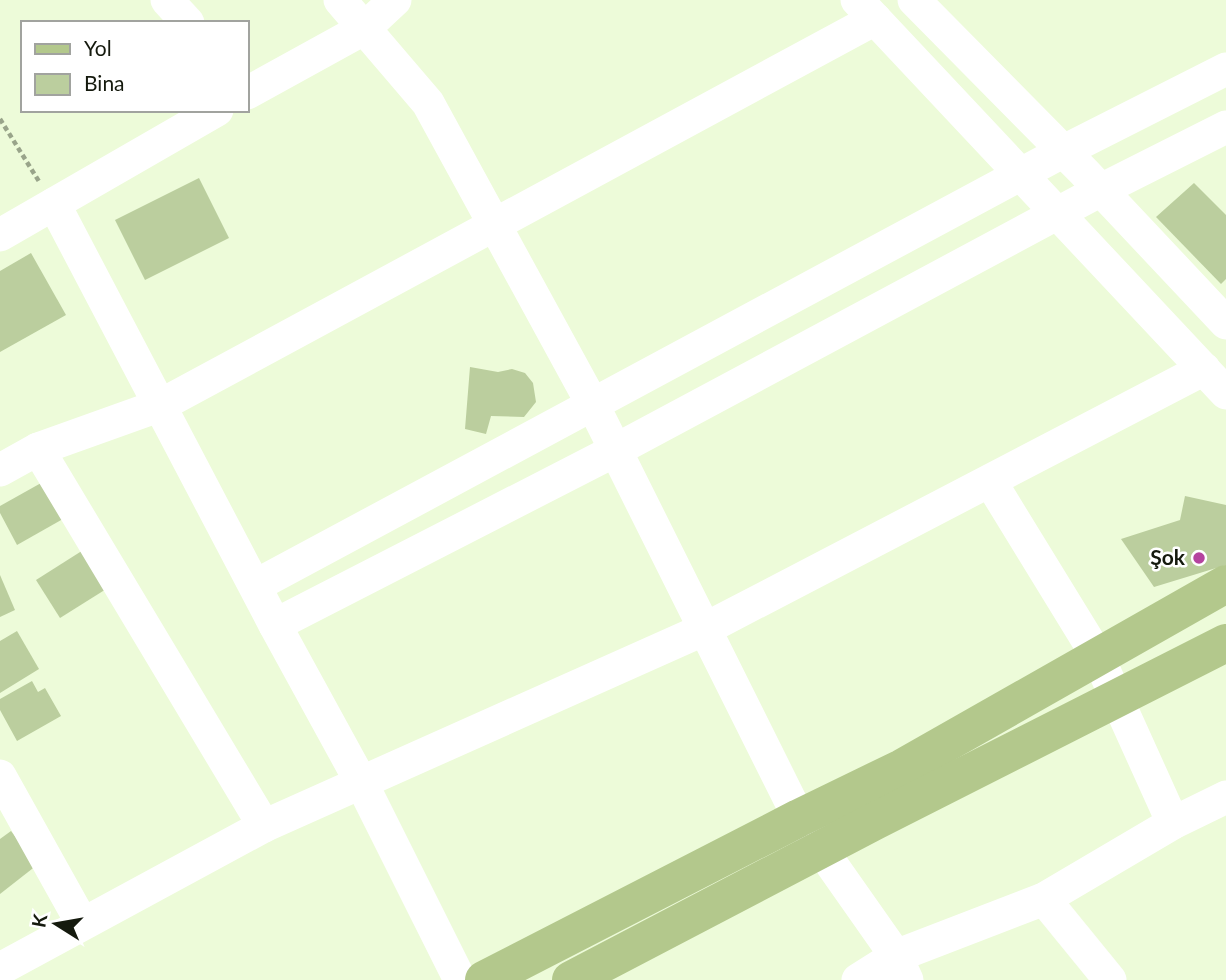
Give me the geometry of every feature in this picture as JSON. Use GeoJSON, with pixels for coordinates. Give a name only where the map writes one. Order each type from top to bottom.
{"type":"FeatureCollection","features":[{"type":"Feature","properties":{"kind":"main road"},"geometry":{"type":"LineString","coordinates":[[484,980],[902,768],[1226,584]]}},
{"type":"Feature","properties":{"kind":"main road"},"geometry":{"type":"LineString","coordinates":[[570,980],[1226,643]]}},
{"type":"Feature","properties":{"kind":"street"},"geometry":{"type":"LineString","coordinates":[[167,0],[186,21]]}},
{"type":"Feature","properties":{"kind":"street"},"geometry":{"type":"LineString","coordinates":[[341,0],[428,103],[593,405],[799,818],[902,968]]}},
{"type":"Feature","properties":{"kind":"street"},"geometry":{"type":"LineString","coordinates":[[248,91],[365,28],[395,0]]}},
{"type":"Feature","properties":{"kind":"street"},"geometry":{"type":"LineString","coordinates":[[914,0],[1064,151],[1226,324]]}},
{"type":"Feature","properties":{"kind":"street"},"geometry":{"type":"LineString","coordinates":[[0,470],[37,449],[161,405],[495,226],[866,9],[1215,381],[990,481],[705,629],[264,826],[0,969]]}},
{"type":"Feature","properties":{"kind":"street"},"geometry":{"type":"LineString","coordinates":[[255,586],[1064,151],[1226,69]]}},
{"type":"Feature","properties":{"kind":"street"},"geometry":{"type":"LineString","coordinates":[[0,234],[214,112]]}},
{"type":"Feature","properties":{"kind":"street"},"geometry":{"type":"LineString","coordinates":[[275,625],[616,450],[1101,190],[1226,127]]}},
{"type":"Feature","properties":{"kind":"street"},"geometry":{"type":"LineString","coordinates":[[54,204],[275,625],[361,782],[460,980]]}},
{"type":"Feature","properties":{"kind":"street"},"geometry":{"type":"LineString","coordinates":[[37,449],[264,826]]}},
{"type":"Feature","properties":{"kind":"street"},"geometry":{"type":"LineString","coordinates":[[990,481],[1098,657],[1172,823]]}},
{"type":"Feature","properties":{"kind":"street"},"geometry":{"type":"LineString","coordinates":[[0,776],[82,923]]}},
{"type":"Feature","properties":{"kind":"street"},"geometry":{"type":"LineString","coordinates":[[858,980],[902,968],[1044,899],[1172,823],[1226,797]]}},
{"type":"Feature","properties":{"kind":"street"},"geometry":{"type":"LineString","coordinates":[[1044,899],[1110,980]]}},
{"type":"Feature","properties":{"kind":"path"},"geometry":{"type":"LineString","coordinates":[[0,119],[54,204]]}},
{"type":"Feature","properties":{"kind":"building"},"geometry":{"type":"Polygon","coordinates":[[[199,178],[229,238],[145,280],[115,220],[199,178]]]}},
{"type":"Feature","properties":{"kind":"building"},"geometry":{"type":"Polygon","coordinates":[[[1194,183],[1226,215],[1226,279],[1221,284],[1156,217],[1194,183]]]}},
{"type":"Feature","properties":{"kind":"building"},"geometry":{"type":"Polygon","coordinates":[[[31,253],[66,315],[0,352],[0,271],[31,253]]]}},
{"type":"Feature","properties":{"kind":"building"},"geometry":{"type":"Polygon","coordinates":[[[470,367],[498,372],[512,369],[525,373],[533,383],[536,402],[524,417],[491,416],[486,434],[465,429],[470,367]]]}},
{"type":"Feature","properties":{"kind":"building"},"geometry":{"type":"Polygon","coordinates":[[[50,478],[70,515],[17,545],[0,513],[0,506],[50,478]]]}},
{"type":"Feature","properties":{"kind":"building"},"geometry":{"type":"Polygon","coordinates":[[[1185,496],[1226,505],[1226,565],[1154,587],[1121,539],[1180,520],[1185,496]]]}},
{"type":"Feature","properties":{"kind":"building"},"geometry":{"type":"Polygon","coordinates":[[[88,547],[111,586],[60,618],[36,580],[88,547]]]}},
{"type":"Feature","properties":{"kind":"building"},"geometry":{"type":"Polygon","coordinates":[[[0,575],[15,610],[0,617],[0,575]]]}},
{"type":"Feature","properties":{"kind":"building"},"geometry":{"type":"Polygon","coordinates":[[[17,631],[39,669],[0,693],[0,641],[17,631]]]}},
{"type":"Feature","properties":{"kind":"building"},"geometry":{"type":"Polygon","coordinates":[[[32,681],[38,692],[45,688],[61,716],[17,741],[0,710],[0,699],[32,681]]]}},
{"type":"Feature","properties":{"kind":"building"},"geometry":{"type":"Polygon","coordinates":[[[11,831],[37,865],[0,894],[0,839],[11,831]]]}},
{"type":"Feature","properties":{"kind":"place","name":"Şok"},"geometry":{"type":"Point","coordinates":[1199,558]}}]}
